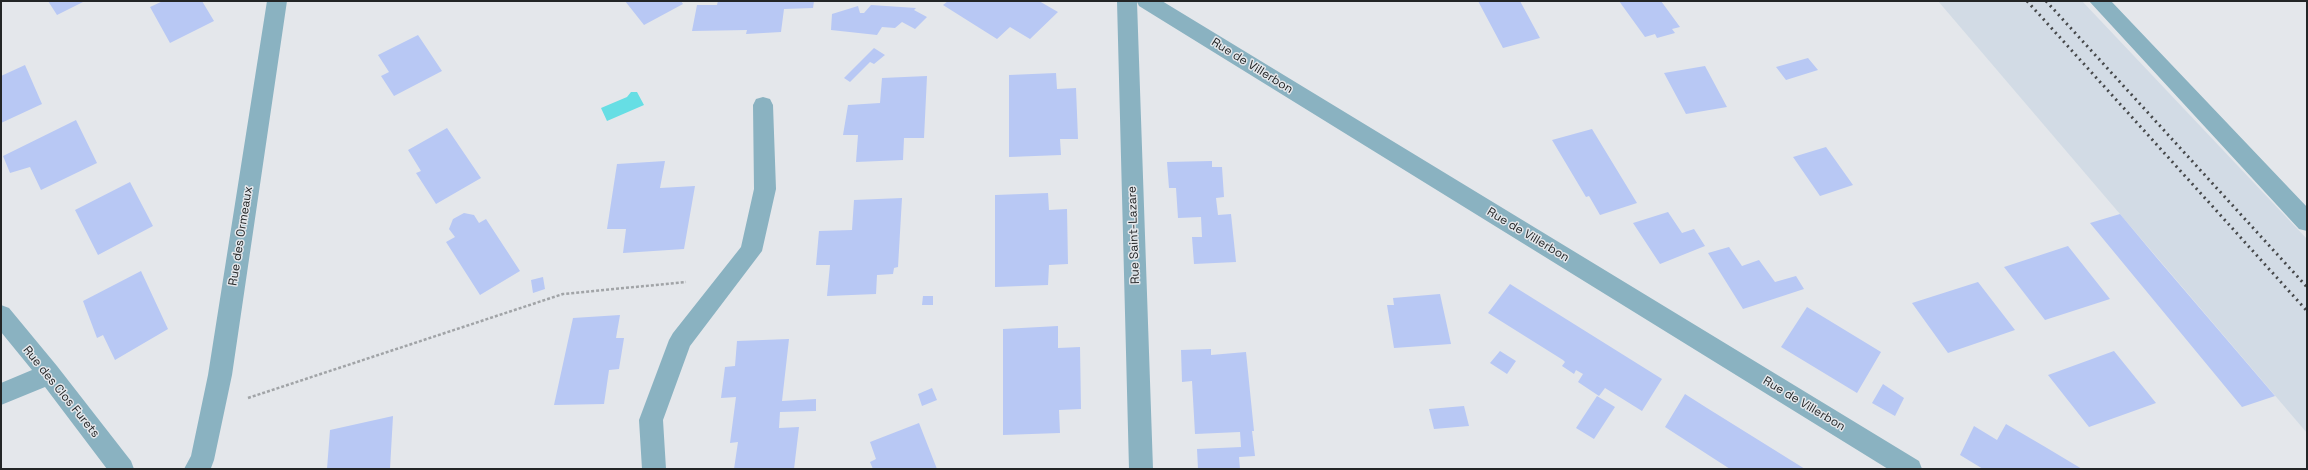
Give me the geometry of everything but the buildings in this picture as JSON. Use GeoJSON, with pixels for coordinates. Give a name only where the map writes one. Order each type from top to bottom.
{"type":"FeatureCollection","features":[{"type":"Feature","properties":{"kind":"street","name":"Rue des Ormeaux"},"geometry":{"type":"LineString","coordinates":[[196,469],[202,460],[220,375],[277,1]]}},
{"type":"Feature","properties":{"kind":"street","name":"Rue Saint-Lazare"},"geometry":{"type":"LineString","coordinates":[[1127,1],[1141,469]]}},
{"type":"Feature","properties":{"kind":"street","name":"Rue de Villerbon"},"geometry":{"type":"LineString","coordinates":[[1146,1],[1910,469]]}},
{"type":"Feature","properties":{"kind":"street"},"geometry":{"type":"LineString","coordinates":[[2099,1],[2307,222]]}},
{"type":"Feature","properties":{"kind":"street"},"geometry":{"type":"LineString","coordinates":[[654,469],[651,420],[681,340],[751,251],[765,189],[763,105]]}},
{"type":"Feature","properties":{"kind":"street","name":"Rue des Clos Furets"},"geometry":{"type":"LineString","coordinates":[[1,315],[49,374],[122,469]]}},
{"type":"Feature","properties":{"kind":"street"},"geometry":{"type":"LineString","coordinates":[[1,394],[49,374]]}},
{"type":"Feature","properties":{"kind":"path"},"geometry":{"type":"LineString","coordinates":[[212,410],[563,294],[730,277]]}},
{"type":"Feature","properties":{"kind":"shaded area"},"geometry":{"type":"Polygon","coordinates":[[[1938,1],[2082,1],[2307,239],[2307,433],[1938,1]]]}},
{"type":"Feature","properties":{"kind":"water"},"geometry":{"type":"Polygon","coordinates":[[[631,92],[637,92],[644,105],[607,121],[601,108],[627,97],[631,92]]]}},
{"type":"Feature","properties":{"kind":"railway"},"geometry":{"type":"LineString","coordinates":[[2027,1],[2307,311]]}},
{"type":"Feature","properties":{"kind":"railway"},"geometry":{"type":"LineString","coordinates":[[2046,1],[2307,287]]}}]}
